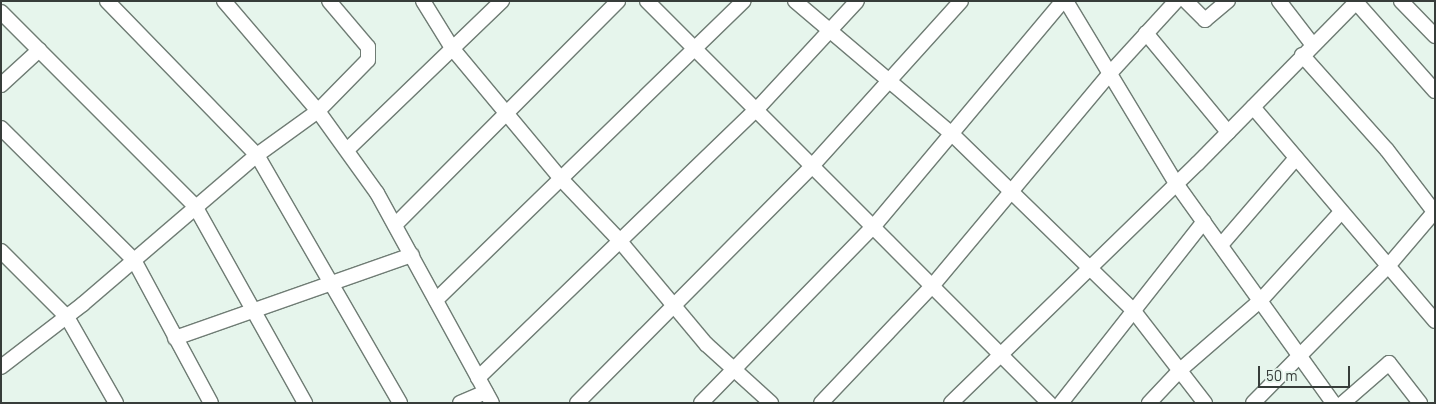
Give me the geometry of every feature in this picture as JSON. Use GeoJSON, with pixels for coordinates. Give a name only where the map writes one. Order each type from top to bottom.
{"type":"FeatureCollection","features":[{"type":"Feature","properties":{"kind":"street"},"geometry":{"type":"LineString","coordinates":[[107,1],[257,155],[334,285],[400,403]]}},
{"type":"Feature","properties":{"kind":"street"},"geometry":{"type":"LineString","coordinates":[[224,1],[348,149],[395,224],[489,397],[460,403]]}},
{"type":"Feature","properties":{"kind":"street"},"geometry":{"type":"LineString","coordinates":[[1,367],[67,317],[257,155],[318,111],[369,54],[362,38],[328,1]]}},
{"type":"Feature","properties":{"kind":"street"},"geometry":{"type":"LineString","coordinates":[[423,1],[452,48],[561,179],[619,240],[674,303],[706,344],[771,403]]}},
{"type":"Feature","properties":{"kind":"street"},"geometry":{"type":"LineString","coordinates":[[348,149],[502,1]]}},
{"type":"Feature","properties":{"kind":"street"},"geometry":{"type":"LineString","coordinates":[[395,224],[505,111],[618,1]]}},
{"type":"Feature","properties":{"kind":"street"},"geometry":{"type":"LineString","coordinates":[[647,1],[1049,403]]}},
{"type":"Feature","properties":{"kind":"street"},"geometry":{"type":"LineString","coordinates":[[436,300],[744,1]]}},
{"type":"Feature","properties":{"kind":"street"},"geometry":{"type":"LineString","coordinates":[[795,1],[952,134],[1011,194],[1133,310],[1205,403]]}},
{"type":"Feature","properties":{"kind":"street"},"geometry":{"type":"LineString","coordinates":[[478,378],[757,109],[857,1]]}},
{"type":"Feature","properties":{"kind":"street"},"geometry":{"type":"LineString","coordinates":[[577,403],[674,303],[812,166],[961,1]]}},
{"type":"Feature","properties":{"kind":"street"},"geometry":{"type":"LineString","coordinates":[[701,403],[874,226],[1062,1]]}},
{"type":"Feature","properties":{"kind":"street"},"geometry":{"type":"LineString","coordinates":[[1066,1],[1111,72],[1175,182],[1333,403]]}},
{"type":"Feature","properties":{"kind":"street"},"geometry":{"type":"LineString","coordinates":[[822,403],[933,285],[1111,72],[1176,1]]}},
{"type":"Feature","properties":{"kind":"street"},"geometry":{"type":"LineString","coordinates":[[1186,1],[1205,20],[1228,1]]}},
{"type":"Feature","properties":{"kind":"street"},"geometry":{"type":"LineString","coordinates":[[1279,1],[1312,44]]}},
{"type":"Feature","properties":{"kind":"street"},"geometry":{"type":"LineString","coordinates":[[1401,1],[1435,36]]}},
{"type":"Feature","properties":{"kind":"street"},"geometry":{"type":"LineString","coordinates":[[951,403],[1228,132],[1312,44],[1356,2],[1435,90]]}},
{"type":"Feature","properties":{"kind":"street"},"geometry":{"type":"LineString","coordinates":[[1,12],[196,206],[305,403]]}},
{"type":"Feature","properties":{"kind":"street"},"geometry":{"type":"LineString","coordinates":[[1146,33],[1228,132]]}},
{"type":"Feature","properties":{"kind":"street"},"geometry":{"type":"LineString","coordinates":[[1,85],[39,50]]}},
{"type":"Feature","properties":{"kind":"street"},"geometry":{"type":"LineString","coordinates":[[1253,403],[1301,358],[1389,265],[1434,212],[1387,150],[1302,55]]}},
{"type":"Feature","properties":{"kind":"street"},"geometry":{"type":"LineString","coordinates":[[1253,107],[1435,320]]}},
{"type":"Feature","properties":{"kind":"street"},"geometry":{"type":"LineString","coordinates":[[1,128],[134,260],[211,403]]}},
{"type":"Feature","properties":{"kind":"street"},"geometry":{"type":"LineString","coordinates":[[1221,245],[1296,158]]}},
{"type":"Feature","properties":{"kind":"street"},"geometry":{"type":"LineString","coordinates":[[1149,403],[1179,370],[1261,300],[1341,212]]}},
{"type":"Feature","properties":{"kind":"street"},"geometry":{"type":"LineString","coordinates":[[1061,403],[1204,221]]}},
{"type":"Feature","properties":{"kind":"street"},"geometry":{"type":"LineString","coordinates":[[175,338],[252,308],[334,285],[412,255]]}},
{"type":"Feature","properties":{"kind":"street"},"geometry":{"type":"LineString","coordinates":[[3,256],[67,317],[116,403]]}},
{"type":"Feature","properties":{"kind":"street"},"geometry":{"type":"LineString","coordinates":[[1342,403],[1389,363],[1420,403]]}}]}
